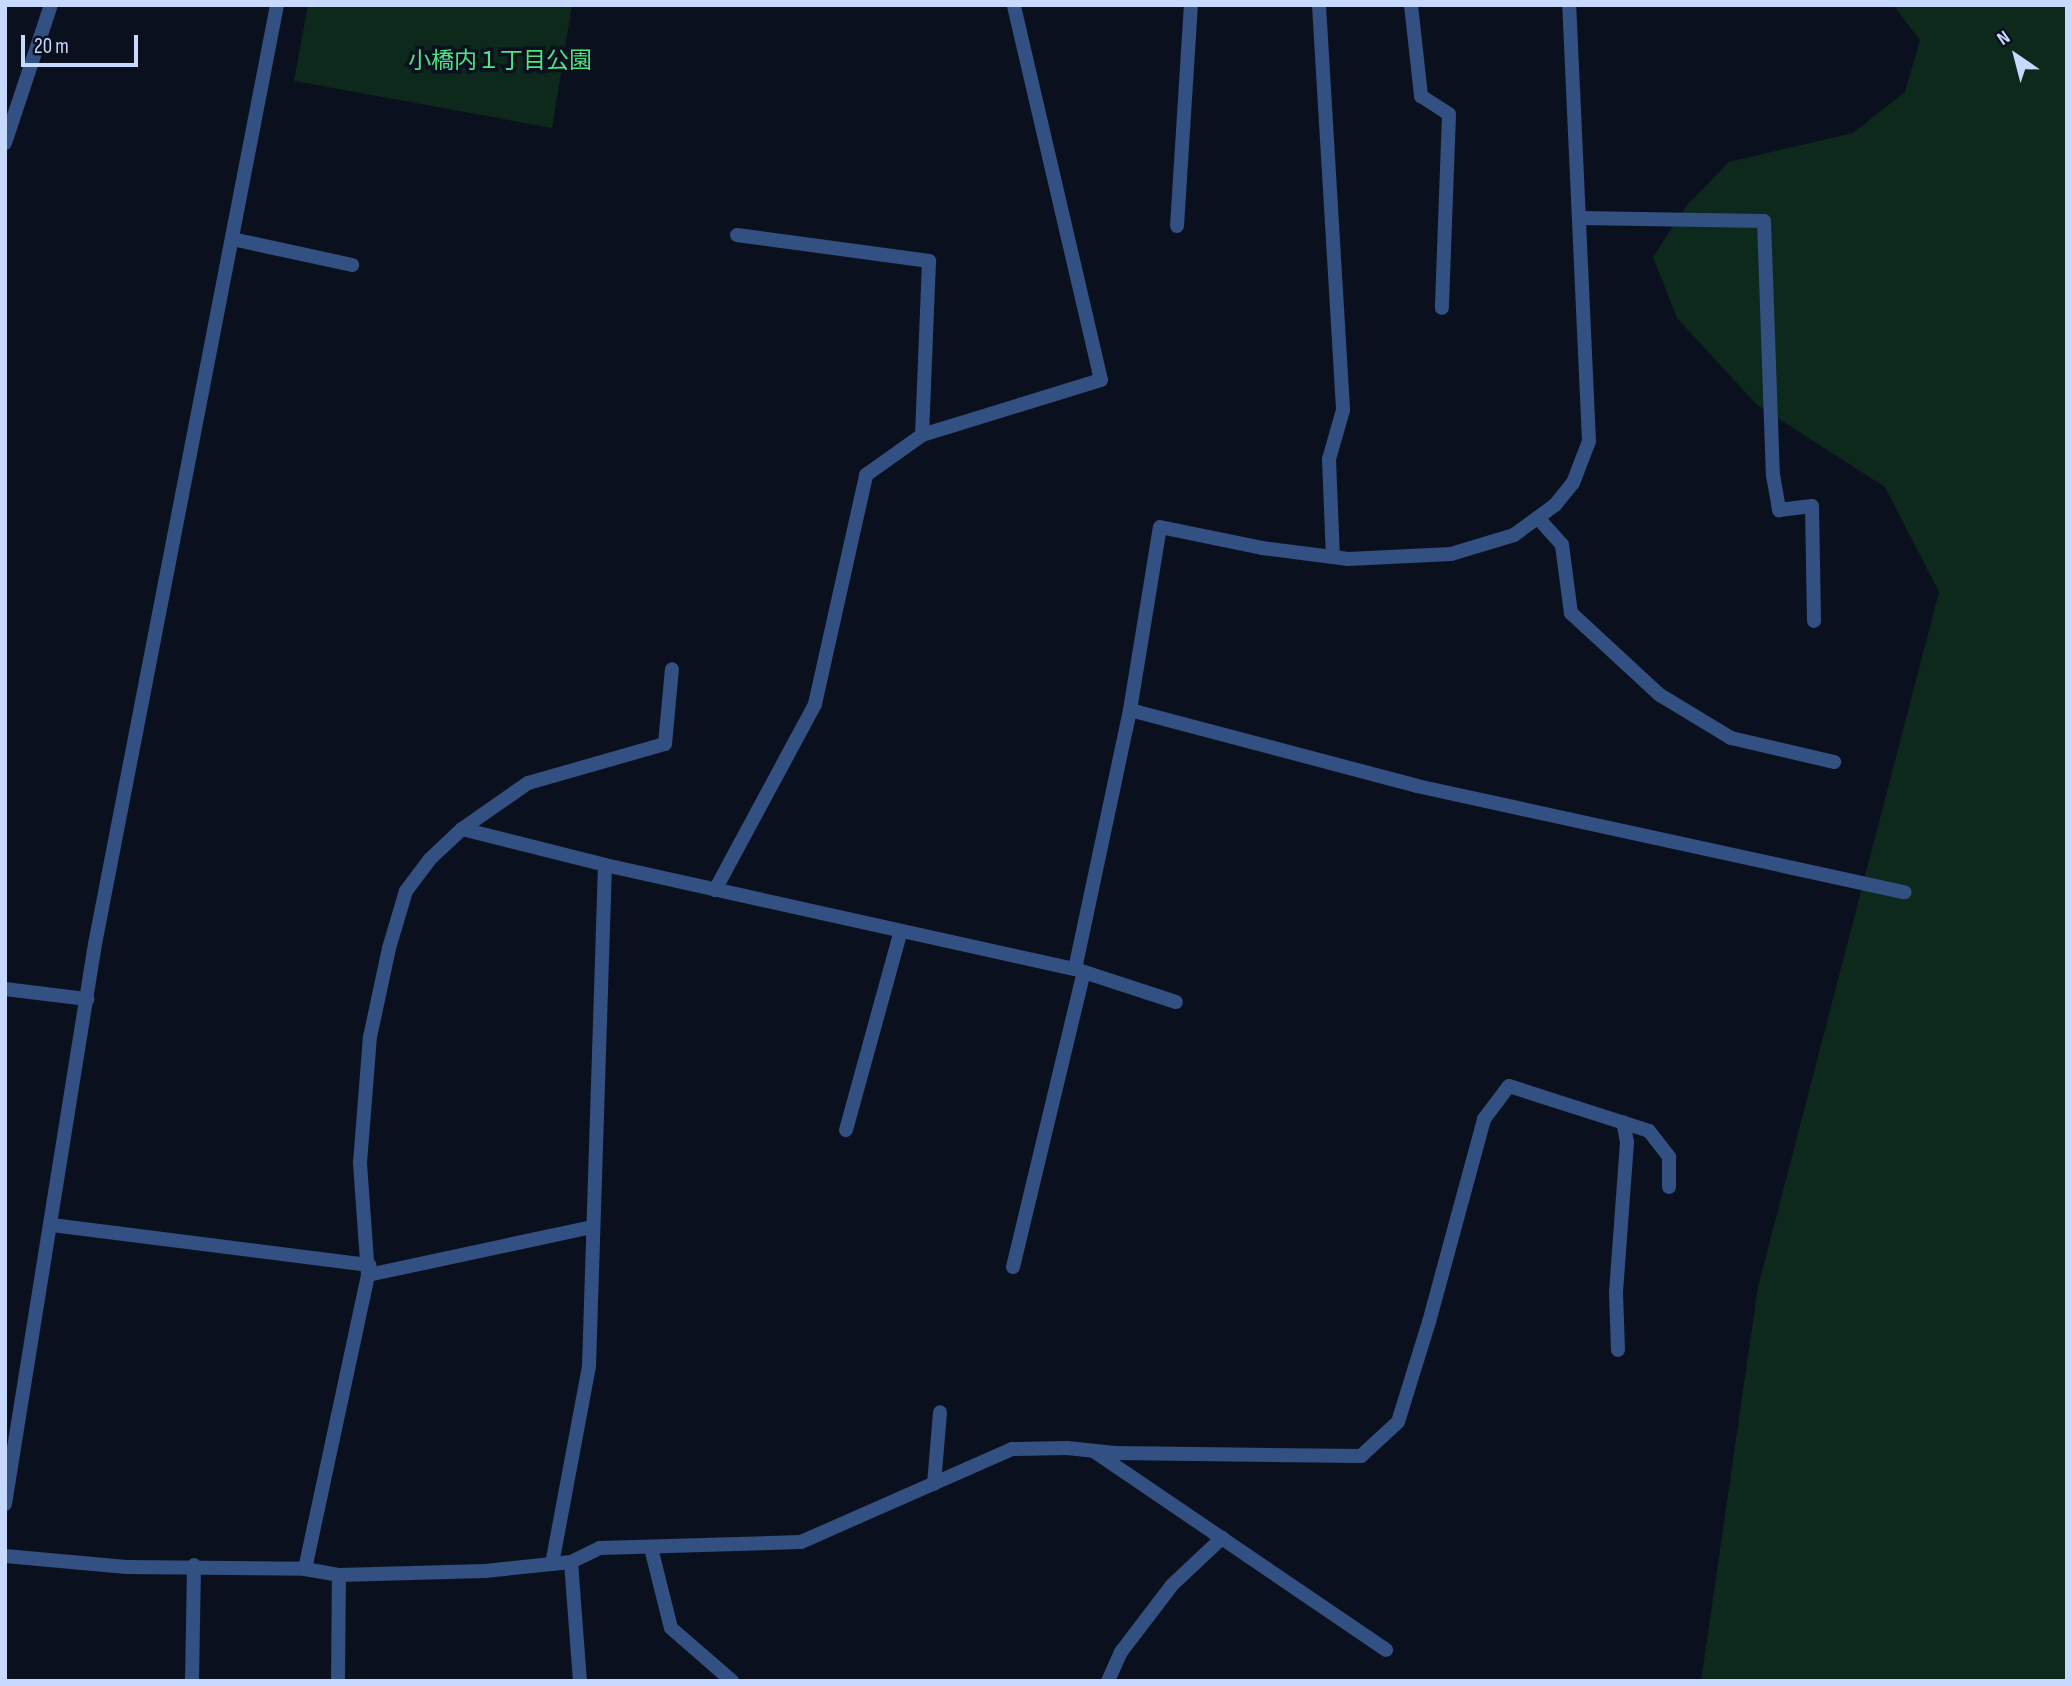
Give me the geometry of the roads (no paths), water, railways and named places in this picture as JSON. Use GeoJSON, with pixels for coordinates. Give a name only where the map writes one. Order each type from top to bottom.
{"type":"FeatureCollection","features":[{"type":"Feature","properties":{"kind":"street"},"geometry":{"type":"LineString","coordinates":[[5,142],[51,5]]}},
{"type":"Feature","properties":{"kind":"street"},"geometry":{"type":"LineString","coordinates":[[5,1504],[87,999],[277,5]]}},
{"type":"Feature","properties":{"kind":"street"},"geometry":{"type":"LineString","coordinates":[[715,890],[815,704],[866,475],[922,435],[1101,380],[1014,5]]}},
{"type":"Feature","properties":{"kind":"street"},"geometry":{"type":"LineString","coordinates":[[1177,226],[1191,5]]}},
{"type":"Feature","properties":{"kind":"street"},"geometry":{"type":"LineString","coordinates":[[1318,5],[1343,410],[1329,459],[1333,557]]}},
{"type":"Feature","properties":{"kind":"street"},"geometry":{"type":"LineString","coordinates":[[1411,5],[1421,96],[1449,114],[1442,308]]}},
{"type":"Feature","properties":{"kind":"street"},"geometry":{"type":"LineString","coordinates":[[1013,1267],[1080,971],[1130,710],[1160,527],[1262,548],[1333,557],[1451,554],[1514,535],[1555,505],[1573,482],[1589,441],[1569,5]]}},
{"type":"Feature","properties":{"kind":"street"},"geometry":{"type":"LineString","coordinates":[[1580,218],[1763,221],[1773,475],[1779,510],[1812,506],[1814,621]]}},
{"type":"Feature","properties":{"kind":"street"},"geometry":{"type":"LineString","coordinates":[[737,235],[929,261],[922,435]]}},
{"type":"Feature","properties":{"kind":"street"},"geometry":{"type":"LineString","coordinates":[[232,239],[352,265]]}},
{"type":"Feature","properties":{"kind":"street"},"geometry":{"type":"LineString","coordinates":[[1538,518],[1562,545],[1571,613],[1660,695],[1731,738],[1834,762]]}},
{"type":"Feature","properties":{"kind":"street"},"geometry":{"type":"LineString","coordinates":[[305,1569],[368,1270],[360,1163],[373,1024],[389,948],[406,891],[430,859],[462,829],[528,783],[665,744],[672,669]]}},
{"type":"Feature","properties":{"kind":"street"},"geometry":{"type":"LineString","coordinates":[[1130,710],[1417,786],[1905,892]]}},
{"type":"Feature","properties":{"kind":"street"},"geometry":{"type":"LineString","coordinates":[[462,829],[605,865],[1080,971],[1177,1002]]}},
{"type":"Feature","properties":{"kind":"street"},"geometry":{"type":"LineString","coordinates":[[552,1564],[589,1366],[605,865]]}},
{"type":"Feature","properties":{"kind":"street"},"geometry":{"type":"LineString","coordinates":[[846,1130],[901,931]]}},
{"type":"Feature","properties":{"kind":"street"},"geometry":{"type":"LineString","coordinates":[[5,989],[87,999]]}},
{"type":"Feature","properties":{"kind":"street"},"geometry":{"type":"LineString","coordinates":[[5,1556],[127,1567],[305,1569],[339,1575],[485,1571],[571,1562],[600,1548],[801,1542],[1012,1450],[1067,1448],[1093,1451],[1361,1456],[1398,1422],[1429,1322],[1484,1119],[1509,1086],[1649,1130],[1670,1157],[1669,1187]]}},
{"type":"Feature","properties":{"kind":"street"},"geometry":{"type":"LineString","coordinates":[[1618,1350],[1616,1292],[1627,1142],[1623,1122]]}},
{"type":"Feature","properties":{"kind":"street"},"geometry":{"type":"LineString","coordinates":[[52,1224],[368,1270],[592,1227]]}},
{"type":"Feature","properties":{"kind":"street"},"geometry":{"type":"LineString","coordinates":[[934,1484],[940,1412]]}},
{"type":"Feature","properties":{"kind":"street"},"geometry":{"type":"LineString","coordinates":[[1093,1451],[1386,1650]]}},
{"type":"Feature","properties":{"kind":"street"},"geometry":{"type":"LineString","coordinates":[[1108,1681],[1121,1652],[1172,1585],[1222,1538]]}},
{"type":"Feature","properties":{"kind":"street"},"geometry":{"type":"LineString","coordinates":[[651,1548],[671,1628],[732,1681]]}},
{"type":"Feature","properties":{"kind":"street"},"geometry":{"type":"LineString","coordinates":[[571,1562],[580,1681]]}},
{"type":"Feature","properties":{"kind":"street"},"geometry":{"type":"LineString","coordinates":[[192,1681],[194,1566]]}},
{"type":"Feature","properties":{"kind":"street"},"geometry":{"type":"LineString","coordinates":[[338,1681],[339,1575]]}},
{"type":"Feature","properties":{"kind":"park label","name":"小橋内１丁目公園"},"geometry":{"type":"Point","coordinates":[500,61]}}]}
